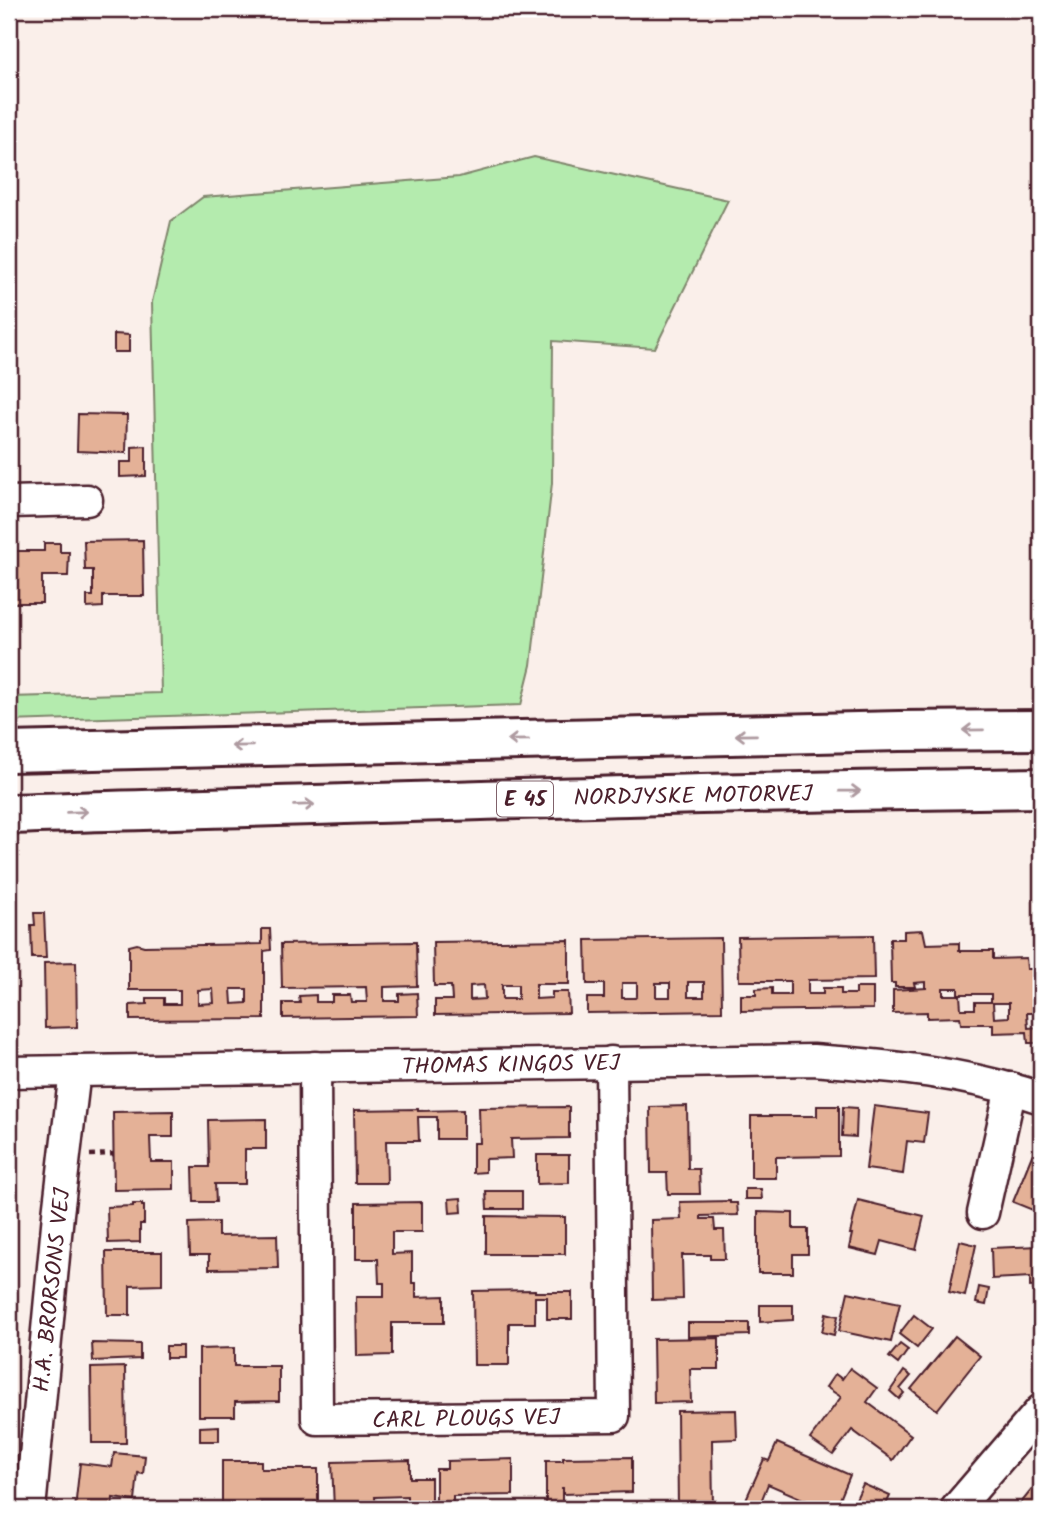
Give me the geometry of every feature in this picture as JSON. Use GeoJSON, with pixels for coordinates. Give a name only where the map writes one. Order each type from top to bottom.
{"type":"FeatureCollection","features":[{"type":"Feature","properties":{"kind":"highway"},"geometry":{"type":"LineString","coordinates":[[9,752],[1041,730]]}},
{"type":"Feature","properties":{"kind":"highway","name":"NORDJYSKE MOTORVEJ"},"geometry":{"type":"LineString","coordinates":[[9,814],[1041,788]]}},
{"type":"Feature","properties":{"kind":"street"},"geometry":{"type":"LineString","coordinates":[[9,502],[87,500]]}},
{"type":"Feature","properties":{"kind":"street","name":"THOMAS KINGOS VEJ"},"geometry":{"type":"LineString","coordinates":[[9,1072],[813,1060],[953,1074],[1041,1098]]}},
{"type":"Feature","properties":{"kind":"street","name":"CARL PLOUGS VEJ"},"geometry":{"type":"LineString","coordinates":[[315,1067],[317,1419],[614,1416],[611,1062]]}},
{"type":"Feature","properties":{"kind":"street","name":"H.A. BRORSONS VEJ"},"geometry":{"type":"LineString","coordinates":[[30,1509],[58,1214],[75,1071]]}},
{"type":"Feature","properties":{"kind":"street"},"geometry":{"type":"LineString","coordinates":[[983,1213],[1011,1088]]}},
{"type":"Feature","properties":{"kind":"street"},"geometry":{"type":"LineString","coordinates":[[956,1509],[1041,1409]]}},
{"type":"Feature","properties":{"kind":"green space"},"geometry":{"type":"Polygon","coordinates":[[[534,157],[728,200],[655,348],[553,341],[552,483],[531,665],[521,705],[9,721],[9,697],[161,693],[152,302],[171,221],[203,197],[459,177],[534,157]]]}},
{"type":"Feature","properties":{"kind":"building"},"geometry":{"type":"Polygon","coordinates":[[[114,334],[129,335],[129,352],[114,352],[114,334]]]}},
{"type":"Feature","properties":{"kind":"building"},"geometry":{"type":"Polygon","coordinates":[[[78,414],[127,415],[126,453],[77,451],[78,414]]]}},
{"type":"Feature","properties":{"kind":"building"},"geometry":{"type":"Polygon","coordinates":[[[146,446],[146,476],[120,477],[120,462],[132,462],[132,447],[146,446]]]}},
{"type":"Feature","properties":{"kind":"building"},"geometry":{"type":"Polygon","coordinates":[[[143,540],[144,596],[103,596],[103,607],[87,608],[87,596],[93,596],[93,570],[85,570],[84,541],[143,540]]]}},
{"type":"Feature","properties":{"kind":"building"},"geometry":{"type":"Polygon","coordinates":[[[44,543],[60,543],[60,552],[69,552],[68,576],[42,576],[42,603],[9,603],[9,551],[44,551],[44,543]]]}},
{"type":"Feature","properties":{"kind":"building"},"geometry":{"type":"Polygon","coordinates":[[[34,913],[44,913],[46,958],[32,958],[31,925],[35,925],[34,913]]]}},
{"type":"Feature","properties":{"kind":"building"},"geometry":{"type":"Polygon","coordinates":[[[262,929],[270,929],[271,950],[264,951],[264,1019],[130,1020],[130,1005],[147,1004],[147,998],[164,998],[164,1004],[180,1004],[180,990],[129,990],[129,946],[262,944],[262,929]],[[213,989],[198,990],[198,1004],[214,1003],[213,989]],[[231,989],[232,1004],[247,1003],[247,989],[231,989]]]}},
{"type":"Feature","properties":{"kind":"building"},"geometry":{"type":"Polygon","coordinates":[[[923,930],[926,944],[959,943],[959,951],[993,951],[993,959],[1026,958],[1027,969],[1041,969],[1041,1013],[1027,1013],[1028,1028],[1041,1027],[1041,1043],[1028,1043],[1027,1032],[993,1033],[993,1024],[961,1024],[960,1017],[927,1018],[927,1012],[893,1013],[893,990],[927,988],[925,982],[914,983],[915,987],[895,987],[895,983],[891,983],[890,939],[904,939],[904,931],[923,930]],[[943,988],[943,995],[960,995],[961,1009],[975,1009],[975,1002],[991,1002],[991,994],[958,994],[958,988],[943,988]],[[993,1003],[994,1018],[1009,1017],[1009,1003],[993,1003]]]}},
{"type":"Feature","properties":{"kind":"building"},"geometry":{"type":"Polygon","coordinates":[[[873,935],[874,979],[808,980],[808,994],[823,994],[823,988],[841,988],[841,994],[856,994],[856,988],[873,988],[873,1009],[741,1011],[741,995],[756,995],[756,989],[772,988],[772,995],[790,995],[790,981],[739,981],[738,937],[873,935]]]}},
{"type":"Feature","properties":{"kind":"building"},"geometry":{"type":"Polygon","coordinates":[[[721,938],[722,1011],[587,1013],[587,998],[604,998],[604,984],[587,984],[586,940],[721,938]],[[688,982],[688,997],[704,997],[704,982],[688,982]],[[622,983],[622,998],[637,996],[637,983],[622,983]],[[656,983],[656,997],[670,997],[670,983],[656,983]]]}},
{"type":"Feature","properties":{"kind":"building"},"geometry":{"type":"Polygon","coordinates":[[[569,940],[569,984],[536,984],[536,999],[552,998],[552,992],[568,992],[569,1013],[435,1015],[435,1000],[452,1000],[451,986],[434,986],[433,942],[569,940]],[[484,985],[470,986],[470,1000],[485,999],[484,985]],[[502,985],[502,999],[518,999],[518,985],[502,985]]]}},
{"type":"Feature","properties":{"kind":"building"},"geometry":{"type":"Polygon","coordinates":[[[416,942],[417,986],[384,987],[384,1001],[399,1001],[399,994],[417,993],[418,1016],[283,1018],[283,1003],[300,1003],[299,996],[316,995],[316,1002],[332,1002],[332,995],[350,995],[351,1002],[367,1002],[366,987],[282,988],[281,944],[416,942]]]}},
{"type":"Feature","properties":{"kind":"building"},"geometry":{"type":"Polygon","coordinates":[[[76,962],[77,1027],[45,1028],[44,963],[76,962]]]}},
{"type":"Feature","properties":{"kind":"building"},"geometry":{"type":"Polygon","coordinates":[[[687,1106],[688,1169],[699,1169],[700,1194],[668,1194],[667,1173],[651,1173],[650,1107],[687,1106]]]}},
{"type":"Feature","properties":{"kind":"building"},"geometry":{"type":"Polygon","coordinates":[[[817,1106],[839,1106],[839,1156],[776,1157],[776,1178],[751,1178],[751,1116],[817,1116],[817,1106]]]}},
{"type":"Feature","properties":{"kind":"building"},"geometry":{"type":"Polygon","coordinates":[[[874,1106],[928,1113],[924,1143],[907,1141],[903,1174],[866,1169],[874,1106]]]}},
{"type":"Feature","properties":{"kind":"building"},"geometry":{"type":"Polygon","coordinates":[[[569,1107],[569,1138],[511,1139],[512,1158],[485,1159],[485,1172],[473,1173],[473,1143],[480,1143],[479,1108],[569,1107]]]}},
{"type":"Feature","properties":{"kind":"building"},"geometry":{"type":"Polygon","coordinates":[[[843,1107],[857,1108],[856,1137],[842,1136],[843,1107]]]}},
{"type":"Feature","properties":{"kind":"building"},"geometry":{"type":"Polygon","coordinates":[[[354,1110],[463,1110],[463,1139],[437,1139],[437,1117],[418,1117],[419,1141],[386,1141],[387,1183],[355,1183],[354,1110]]]}},
{"type":"Feature","properties":{"kind":"building"},"geometry":{"type":"Polygon","coordinates":[[[173,1111],[173,1137],[150,1137],[151,1162],[174,1162],[174,1189],[114,1190],[113,1112],[173,1111]]]}},
{"type":"Feature","properties":{"kind":"building"},"geometry":{"type":"Polygon","coordinates":[[[266,1119],[266,1149],[245,1149],[245,1184],[215,1184],[216,1202],[194,1202],[193,1167],[209,1167],[208,1120],[266,1119]]]}},
{"type":"Feature","properties":{"kind":"building"},"geometry":{"type":"Polygon","coordinates":[[[1037,1143],[1041,1145],[1040,1213],[1013,1202],[1037,1143]]]}},
{"type":"Feature","properties":{"kind":"building"},"geometry":{"type":"Polygon","coordinates":[[[537,1155],[569,1155],[569,1183],[537,1184],[537,1155]]]}},
{"type":"Feature","properties":{"kind":"building"},"geometry":{"type":"Polygon","coordinates":[[[745,1189],[761,1189],[762,1199],[745,1199],[745,1189]]]}},
{"type":"Feature","properties":{"kind":"building"},"geometry":{"type":"Polygon","coordinates":[[[486,1191],[522,1191],[522,1209],[487,1209],[486,1191]]]}},
{"type":"Feature","properties":{"kind":"building"},"geometry":{"type":"Polygon","coordinates":[[[461,1198],[462,1212],[450,1213],[449,1199],[461,1198]]]}},
{"type":"Feature","properties":{"kind":"building"},"geometry":{"type":"Polygon","coordinates":[[[858,1200],[924,1216],[916,1250],[882,1241],[878,1255],[849,1248],[858,1200]]]}},
{"type":"Feature","properties":{"kind":"building"},"geometry":{"type":"Polygon","coordinates":[[[422,1202],[422,1232],[392,1232],[392,1254],[412,1253],[412,1283],[416,1283],[416,1297],[444,1296],[444,1323],[392,1323],[392,1355],[357,1356],[356,1297],[384,1297],[384,1283],[379,1283],[378,1259],[356,1259],[356,1203],[422,1202]]]}},
{"type":"Feature","properties":{"kind":"building"},"geometry":{"type":"Polygon","coordinates":[[[680,1202],[737,1203],[738,1215],[701,1216],[701,1219],[714,1219],[715,1230],[724,1230],[725,1259],[710,1259],[710,1255],[682,1255],[683,1299],[652,1300],[651,1220],[681,1219],[680,1202]]]}},
{"type":"Feature","properties":{"kind":"building"},"geometry":{"type":"Polygon","coordinates":[[[133,1204],[144,1206],[140,1242],[108,1243],[107,1207],[133,1204]]]}},
{"type":"Feature","properties":{"kind":"building"},"geometry":{"type":"Polygon","coordinates":[[[758,1212],[793,1213],[793,1229],[808,1229],[808,1254],[793,1254],[793,1273],[758,1273],[758,1212]]]}},
{"type":"Feature","properties":{"kind":"building"},"geometry":{"type":"Polygon","coordinates":[[[486,1216],[565,1217],[565,1254],[486,1254],[486,1216]]]}},
{"type":"Feature","properties":{"kind":"building"},"geometry":{"type":"Polygon","coordinates":[[[218,1222],[218,1236],[277,1235],[278,1268],[209,1269],[209,1255],[190,1255],[189,1223],[218,1222]]]}},
{"type":"Feature","properties":{"kind":"building"},"geometry":{"type":"Polygon","coordinates":[[[960,1241],[976,1245],[965,1296],[949,1292],[960,1241]]]}},
{"type":"Feature","properties":{"kind":"building"},"geometry":{"type":"Polygon","coordinates":[[[1041,1246],[1041,1286],[1030,1287],[1030,1277],[992,1279],[991,1248],[1041,1246]]]}},
{"type":"Feature","properties":{"kind":"building"},"geometry":{"type":"Polygon","coordinates":[[[106,1252],[162,1252],[162,1285],[130,1286],[130,1315],[107,1315],[106,1252]]]}},
{"type":"Feature","properties":{"kind":"building"},"geometry":{"type":"Polygon","coordinates":[[[979,1287],[989,1289],[986,1305],[976,1303],[979,1287]]]}},
{"type":"Feature","properties":{"kind":"building"},"geometry":{"type":"Polygon","coordinates":[[[473,1291],[572,1292],[572,1319],[547,1319],[547,1297],[535,1297],[535,1323],[509,1323],[509,1365],[474,1365],[473,1291]]]}},
{"type":"Feature","properties":{"kind":"building"},"geometry":{"type":"Polygon","coordinates":[[[848,1292],[900,1303],[891,1342],[839,1331],[848,1292]]]}},
{"type":"Feature","properties":{"kind":"building"},"geometry":{"type":"Polygon","coordinates":[[[760,1305],[793,1305],[793,1320],[760,1322],[760,1305]]]}},
{"type":"Feature","properties":{"kind":"building"},"geometry":{"type":"Polygon","coordinates":[[[826,1313],[838,1316],[834,1335],[822,1332],[826,1313]]]}},
{"type":"Feature","properties":{"kind":"building"},"geometry":{"type":"Polygon","coordinates":[[[914,1315],[932,1329],[917,1348],[899,1334],[914,1315]]]}},
{"type":"Feature","properties":{"kind":"building"},"geometry":{"type":"Polygon","coordinates":[[[688,1323],[749,1323],[749,1335],[688,1337],[688,1323]]]}},
{"type":"Feature","properties":{"kind":"building"},"geometry":{"type":"Polygon","coordinates":[[[955,1336],[980,1356],[937,1410],[911,1389],[955,1336]]]}},
{"type":"Feature","properties":{"kind":"building"},"geometry":{"type":"Polygon","coordinates":[[[719,1338],[719,1369],[690,1369],[691,1402],[654,1403],[653,1339],[719,1338]]]}},
{"type":"Feature","properties":{"kind":"building"},"geometry":{"type":"Polygon","coordinates":[[[92,1343],[140,1344],[140,1359],[93,1361],[92,1343]]]}},
{"type":"Feature","properties":{"kind":"building"},"geometry":{"type":"Polygon","coordinates":[[[900,1344],[908,1350],[898,1364],[889,1357],[900,1344]]]}},
{"type":"Feature","properties":{"kind":"building"},"geometry":{"type":"Polygon","coordinates":[[[166,1346],[182,1346],[182,1358],[166,1358],[166,1346]]]}},
{"type":"Feature","properties":{"kind":"building"},"geometry":{"type":"Polygon","coordinates":[[[234,1348],[234,1366],[279,1366],[279,1401],[235,1402],[235,1416],[199,1416],[199,1349],[234,1348]]]}},
{"type":"Feature","properties":{"kind":"building"},"geometry":{"type":"Polygon","coordinates":[[[125,1367],[126,1443],[92,1443],[91,1368],[125,1367]]]}},
{"type":"Feature","properties":{"kind":"building"},"geometry":{"type":"Polygon","coordinates":[[[850,1368],[877,1388],[867,1402],[911,1435],[893,1460],[852,1430],[833,1455],[810,1439],[841,1397],[826,1387],[835,1374],[842,1379],[850,1368]]]}},
{"type":"Feature","properties":{"kind":"building"},"geometry":{"type":"Polygon","coordinates":[[[904,1371],[911,1376],[900,1389],[904,1393],[899,1399],[890,1391],[904,1371]]]}},
{"type":"Feature","properties":{"kind":"building"},"geometry":{"type":"Polygon","coordinates":[[[736,1410],[737,1439],[712,1440],[713,1509],[678,1509],[677,1411],[736,1410]]]}},
{"type":"Feature","properties":{"kind":"building"},"geometry":{"type":"Polygon","coordinates":[[[219,1426],[219,1441],[200,1441],[200,1427],[219,1426]]]}},
{"type":"Feature","properties":{"kind":"building"},"geometry":{"type":"Polygon","coordinates":[[[9,1438],[13,1438],[14,1458],[9,1458],[9,1438]]]}},
{"type":"Feature","properties":{"kind":"building"},"geometry":{"type":"Polygon","coordinates":[[[777,1443],[850,1475],[836,1509],[826,1509],[768,1484],[758,1509],[743,1506],[764,1459],[769,1461],[777,1443]]]}},
{"type":"Feature","properties":{"kind":"building"},"geometry":{"type":"Polygon","coordinates":[[[114,1453],[145,1456],[143,1474],[138,1473],[135,1501],[113,1498],[112,1509],[75,1509],[80,1463],[112,1467],[114,1453]]]}},
{"type":"Feature","properties":{"kind":"building"},"geometry":{"type":"Polygon","coordinates":[[[632,1457],[632,1492],[563,1494],[562,1488],[562,1503],[578,1502],[578,1509],[546,1509],[546,1461],[563,1461],[563,1458],[632,1457]]]}},
{"type":"Feature","properties":{"kind":"building"},"geometry":{"type":"Polygon","coordinates":[[[513,1459],[513,1495],[453,1496],[453,1509],[438,1509],[436,1469],[447,1469],[447,1461],[513,1459]]]}},
{"type":"Feature","properties":{"kind":"building"},"geometry":{"type":"Polygon","coordinates":[[[410,1460],[410,1478],[431,1478],[431,1509],[418,1509],[418,1502],[407,1502],[407,1496],[375,1497],[376,1509],[334,1509],[332,1462],[410,1460]]]}},
{"type":"Feature","properties":{"kind":"building"},"geometry":{"type":"Polygon","coordinates":[[[222,1461],[261,1461],[261,1469],[318,1469],[318,1502],[314,1502],[314,1509],[302,1509],[302,1502],[261,1502],[261,1509],[222,1509],[222,1461]]]}},
{"type":"Feature","properties":{"kind":"building"},"geometry":{"type":"Polygon","coordinates":[[[1041,1478],[1041,1509],[1016,1509],[1041,1478]]]}},
{"type":"Feature","properties":{"kind":"building"},"geometry":{"type":"Polygon","coordinates":[[[863,1484],[890,1496],[884,1509],[856,1499],[863,1484]]]}}]}
